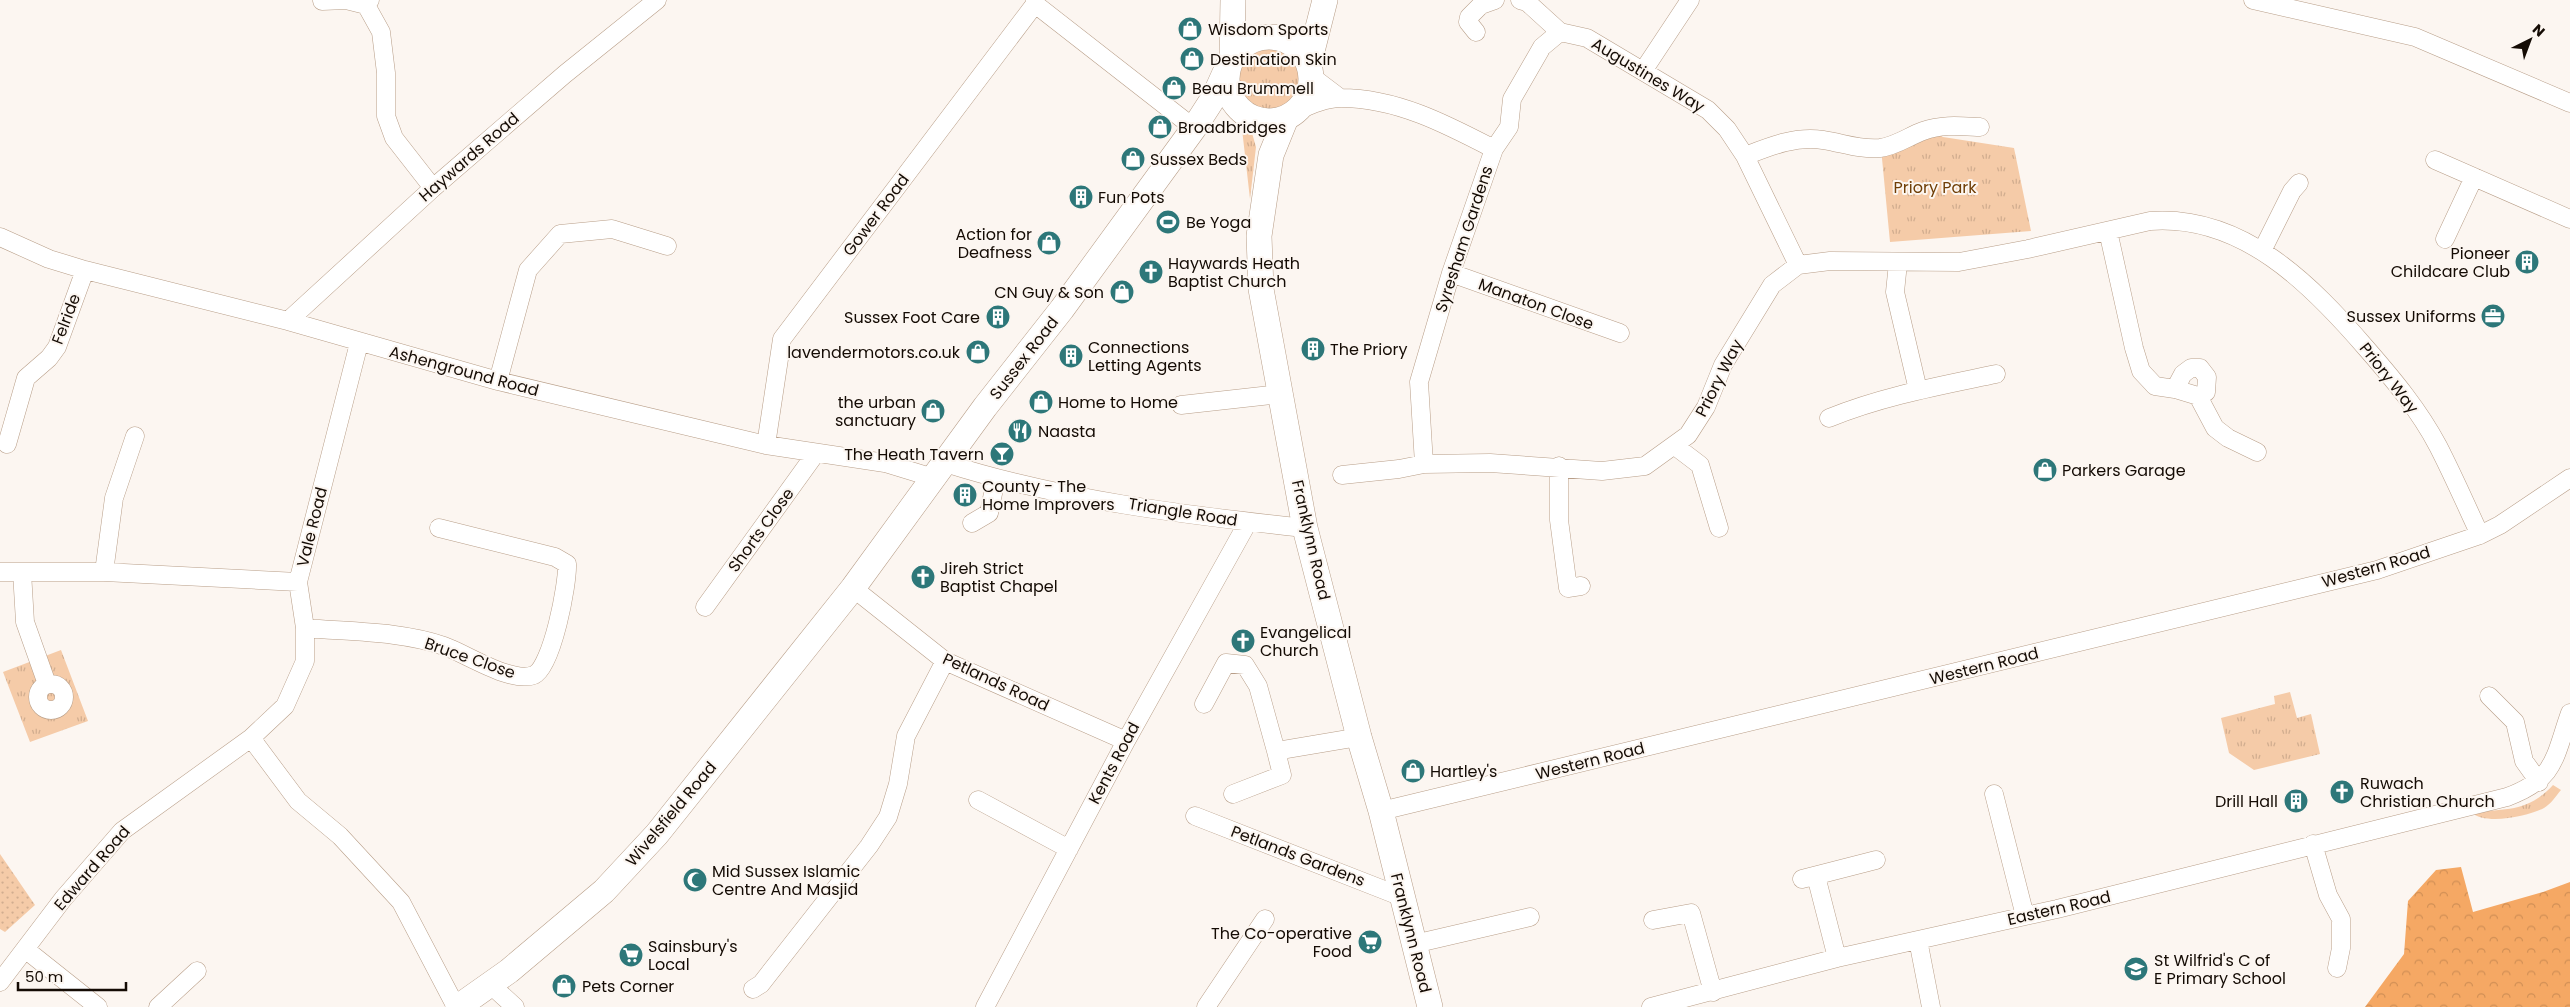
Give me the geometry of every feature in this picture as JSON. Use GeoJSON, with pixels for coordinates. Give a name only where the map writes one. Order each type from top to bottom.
{"type":"FeatureCollection","features":[{"type":"Feature","properties":{"kind":"main road"},"geometry":{"type":"LineString","coordinates":[[1234,0],[1273,38],[1298,49],[1310,70]]}},
{"type":"Feature","properties":{"kind":"main road"},"geometry":{"type":"LineString","coordinates":[[1234,0],[1230,61],[1226,79],[1228,92],[1234,104],[1250,116],[1271,121],[1291,114],[1305,101],[1310,89],[1310,70],[1324,0]]}},
{"type":"Feature","properties":{"kind":"main road"},"geometry":{"type":"LineString","coordinates":[[1230,61],[1250,40],[1273,38],[1305,25],[1324,0]]}},
{"type":"Feature","properties":{"kind":"main road","name":"Sussex Road"},"geometry":{"type":"LineString","coordinates":[[853,588],[985,407],[1062,310],[1194,128],[1214,97],[1230,61]]}},
{"type":"Feature","properties":{"kind":"main road","name":"Franklynn Road"},"geometry":{"type":"LineString","coordinates":[[1291,114],[1271,155],[1259,236],[1261,289],[1306,528],[1359,737],[1381,811],[1430,1007]]}},
{"type":"Feature","properties":{"kind":"main road","name":"Sussex Road"},"geometry":{"type":"LineString","coordinates":[[1194,128],[1214,116],[1250,116]]}},
{"type":"Feature","properties":{"kind":"main road"},"geometry":{"type":"LineString","coordinates":[[1250,116],[1271,155]]}},
{"type":"Feature","properties":{"kind":"main road","name":"Wivelsfield Road"},"geometry":{"type":"LineString","coordinates":[[457,1007],[491,985],[604,891],[657,834],[853,588]]}},
{"type":"Feature","properties":{"kind":"street"},"geometry":{"type":"LineString","coordinates":[[322,1],[346,0],[368,2],[381,32],[386,73],[386,116],[394,138],[433,188]]}},
{"type":"Feature","properties":{"kind":"street","name":"Haywards Road"},"geometry":{"type":"LineString","coordinates":[[288,321],[433,188],[565,74],[657,0]]}},
{"type":"Feature","properties":{"kind":"street"},"geometry":{"type":"LineString","coordinates":[[1476,32],[1468,22],[1469,17],[1481,5],[1495,0]]}},
{"type":"Feature","properties":{"kind":"street"},"geometry":{"type":"LineString","coordinates":[[1520,0],[1527,2],[1560,32]]}},
{"type":"Feature","properties":{"kind":"street"},"geometry":{"type":"LineString","coordinates":[[1643,71],[1690,0]]}},
{"type":"Feature","properties":{"kind":"street"},"geometry":{"type":"LineString","coordinates":[[2253,0],[2416,37],[2562,100]]}},
{"type":"Feature","properties":{"kind":"street","name":"Gower Road"},"geometry":{"type":"LineString","coordinates":[[766,445],[782,340],[1035,2],[1194,128]]}},
{"type":"Feature","properties":{"kind":"street","name":"Augustines Way"},"geometry":{"type":"LineString","coordinates":[[1560,32],[1587,38],[1708,110],[1727,129],[1745,156],[1798,264]]}},
{"type":"Feature","properties":{"kind":"street","name":"Syresham Gardens"},"geometry":{"type":"LineString","coordinates":[[1424,464],[1419,382],[1452,272],[1494,149],[1509,127],[1512,100],[1542,47],[1560,32]]}},
{"type":"Feature","properties":{"kind":"street"},"geometry":{"type":"LineString","coordinates":[[1310,70],[1340,98]]}},
{"type":"Feature","properties":{"kind":"street"},"geometry":{"type":"LineString","coordinates":[[1291,114],[1319,102],[1340,98],[1388,104],[1432,118],[1494,149]]}},
{"type":"Feature","properties":{"kind":"street"},"geometry":{"type":"LineString","coordinates":[[1745,156],[1786,141],[1803,138],[1857,147],[1881,148],[1944,125],[1980,127]]}},
{"type":"Feature","properties":{"kind":"street"},"geometry":{"type":"LineString","coordinates":[[2435,160],[2570,219]]}},
{"type":"Feature","properties":{"kind":"street"},"geometry":{"type":"LineString","coordinates":[[2445,240],[2474,177]]}},
{"type":"Feature","properties":{"kind":"street"},"geometry":{"type":"LineString","coordinates":[[2262,252],[2292,191],[2299,183]]}},
{"type":"Feature","properties":{"kind":"street","name":"Priory Way"},"geometry":{"type":"LineString","coordinates":[[1342,475],[1399,469],[1424,464],[1490,463],[1559,466],[1602,471],[1645,466],[1688,435],[1706,408],[1723,365],[1772,285],[1798,264],[1830,261],[1959,262],[2150,221],[2169,220],[2198,223],[2225,232],[2288,268],[2319,294],[2395,381],[2438,445],[2480,535]]}},
{"type":"Feature","properties":{"kind":"street"},"geometry":{"type":"LineString","coordinates":[[498,381],[528,270],[560,234],[612,229],[667,246]]}},
{"type":"Feature","properties":{"kind":"street"},"geometry":{"type":"LineString","coordinates":[[2108,231],[2134,348],[2142,371],[2155,386],[2175,389],[2198,396],[2206,392],[2208,386],[2207,377],[2200,368],[2191,368],[2183,374],[2175,389]]}},
{"type":"Feature","properties":{"kind":"street","name":"Ashenground Road"},"geometry":{"type":"LineString","coordinates":[[0,237],[49,258],[85,270],[288,321],[498,381],[766,445],[940,470]]}},
{"type":"Feature","properties":{"kind":"street"},"geometry":{"type":"LineString","coordinates":[[1898,263],[1895,292],[1918,390]]}},
{"type":"Feature","properties":{"kind":"street","name":"Felride"},"geometry":{"type":"LineString","coordinates":[[7,444],[26,378],[49,358],[58,347],[85,270]]}},
{"type":"Feature","properties":{"kind":"street","name":"Manaton Close"},"geometry":{"type":"LineString","coordinates":[[1452,272],[1620,333]]}},
{"type":"Feature","properties":{"kind":"street","name":"Vale Road"},"geometry":{"type":"LineString","coordinates":[[0,572],[104,572],[298,582],[359,342]]}},
{"type":"Feature","properties":{"kind":"street"},"geometry":{"type":"LineString","coordinates":[[1828,418],[1862,405],[1918,390],[1996,374]]}},
{"type":"Feature","properties":{"kind":"street"},"geometry":{"type":"LineString","coordinates":[[1181,405],[1280,394]]}},
{"type":"Feature","properties":{"kind":"street"},"geometry":{"type":"LineString","coordinates":[[2198,396],[2215,428],[2228,438],[2258,452]]}},
{"type":"Feature","properties":{"kind":"street"},"geometry":{"type":"LineString","coordinates":[[104,572],[114,498],[134,436]]}},
{"type":"Feature","properties":{"kind":"street"},"geometry":{"type":"LineString","coordinates":[[1675,446],[1700,465],[1719,528]]}},
{"type":"Feature","properties":{"kind":"street","name":"Shorts Close"},"geometry":{"type":"LineString","coordinates":[[705,607],[816,453]]}},
{"type":"Feature","properties":{"kind":"street"},"geometry":{"type":"LineString","coordinates":[[1559,466],[1559,520],[1568,588],[1581,586]]}},
{"type":"Feature","properties":{"kind":"street","name":"Triangle Road"},"geometry":{"type":"LineString","coordinates":[[940,470],[1110,501],[1248,522],[1306,528]]}},
{"type":"Feature","properties":{"kind":"street","name":"Western Road"},"geometry":{"type":"LineString","coordinates":[[1381,811],[2368,572],[2480,535],[2500,525],[2570,478]]}},
{"type":"Feature","properties":{"kind":"street"},"geometry":{"type":"LineString","coordinates":[[972,523],[989,513],[996,480]]}},
{"type":"Feature","properties":{"kind":"street","name":"Kents Road"},"geometry":{"type":"LineString","coordinates":[[985,1007],[1126,741],[1248,522]]}},
{"type":"Feature","properties":{"kind":"street","name":"Bruce Close"},"geometry":{"type":"LineString","coordinates":[[305,628],[395,635],[444,646],[505,673],[533,675],[540,670],[548,656],[568,579],[567,564],[555,557],[439,528]]}},
{"type":"Feature","properties":{"kind":"street"},"geometry":{"type":"LineString","coordinates":[[22,572],[25,622],[47,684]]}},
{"type":"Feature","properties":{"kind":"street","name":"Edward Road"},"geometry":{"type":"LineString","coordinates":[[0,982],[63,899],[122,831],[251,738],[285,706],[306,661],[305,628],[298,582]]}},
{"type":"Feature","properties":{"kind":"street","name":"Petlands Road"},"geometry":{"type":"LineString","coordinates":[[853,588],[945,661],[1126,741]]}},
{"type":"Feature","properties":{"kind":"street"},"geometry":{"type":"LineString","coordinates":[[753,989],[761,984],[888,818],[898,784],[906,736],[945,661]]}},
{"type":"Feature","properties":{"kind":"street"},"geometry":{"type":"LineString","coordinates":[[1204,704],[1226,663],[1244,665],[1258,686],[1282,775],[1233,794]]}},
{"type":"Feature","properties":{"kind":"street"},"geometry":{"type":"LineString","coordinates":[[2489,696],[2515,722],[2524,761],[2539,782],[2546,774],[2553,760],[2570,713]]}},
{"type":"Feature","properties":{"kind":"street"},"geometry":{"type":"LineString","coordinates":[[1276,751],[1359,737]]}},
{"type":"Feature","properties":{"kind":"street"},"geometry":{"type":"LineString","coordinates":[[251,738],[298,802],[340,836],[401,902],[457,1007]]}},
{"type":"Feature","properties":{"kind":"street","name":"Eastern Road"},"geometry":{"type":"LineString","coordinates":[[1651,1007],[1837,958],[2025,916],[2507,797],[2539,782]]}},
{"type":"Feature","properties":{"kind":"street"},"geometry":{"type":"LineString","coordinates":[[1994,794],[2025,916]]}},
{"type":"Feature","properties":{"kind":"street"},"geometry":{"type":"LineString","coordinates":[[978,800],[1069,849]]}},
{"type":"Feature","properties":{"kind":"street","name":"Petlands Gardens"},"geometry":{"type":"LineString","coordinates":[[1195,816],[1402,897]]}},
{"type":"Feature","properties":{"kind":"street"},"geometry":{"type":"LineString","coordinates":[[2313,844],[2328,895],[2341,919],[2341,948],[2337,968]]}},
{"type":"Feature","properties":{"kind":"street"},"geometry":{"type":"LineString","coordinates":[[1837,958],[1809,878],[1876,860]]}},
{"type":"Feature","properties":{"kind":"street"},"geometry":{"type":"LineString","coordinates":[[1653,920],[1692,913],[1713,992]]}},
{"type":"Feature","properties":{"kind":"street"},"geometry":{"type":"LineString","coordinates":[[1414,944],[1530,917]]}},
{"type":"Feature","properties":{"kind":"street"},"geometry":{"type":"LineString","coordinates":[[1206,1007],[1264,919]]}},
{"type":"Feature","properties":{"kind":"street"},"geometry":{"type":"LineString","coordinates":[[1918,940],[1931,1007]]}},
{"type":"Feature","properties":{"kind":"street"},"geometry":{"type":"LineString","coordinates":[[25,949],[98,1007]]}},
{"type":"Feature","properties":{"kind":"street"},"geometry":{"type":"LineString","coordinates":[[158,1007],[197,971]]}},
{"type":"Feature","properties":{"kind":"street"},"geometry":{"type":"LineString","coordinates":[[491,985],[515,1007]]}},
{"type":"Feature","properties":{"kind":"green space"},"geometry":{"type":"Polygon","coordinates":[[[1270,49],[1282,52],[1292,58],[1298,68],[1301,80],[1298,92],[1292,102],[1282,108],[1270,111],[1258,108],[1248,102],[1242,92],[1239,80],[1242,68],[1248,58],[1258,52],[1270,49]]]}},
{"type":"Feature","properties":{"kind":"green space"},"geometry":{"type":"Polygon","coordinates":[[[1242,129],[1252,133],[1256,147],[1250,199],[1242,129]]]}},
{"type":"Feature","properties":{"kind":"green space","name":"Priory Park"},"geometry":{"type":"Polygon","coordinates":[[[1930,129],[1943,137],[2014,148],[2031,231],[1890,242],[1881,148],[1930,129]]]}},
{"type":"Feature","properties":{"kind":"green space"},"geometry":{"type":"Polygon","coordinates":[[[61,650],[88,721],[30,742],[3,672],[61,650]]]}},
{"type":"Feature","properties":{"kind":"green space"},"geometry":{"type":"Polygon","coordinates":[[[2290,692],[2297,718],[2311,714],[2320,754],[2254,770],[2229,753],[2221,718],[2275,704],[2274,696],[2290,692]]]}},
{"type":"Feature","properties":{"kind":"green space"},"geometry":{"type":"Polygon","coordinates":[[[2553,785],[2561,790],[2544,808],[2528,814],[2496,819],[2478,816],[2471,812],[2516,808],[2535,800],[2553,785]]]}},
{"type":"Feature","properties":{"kind":"green space"},"geometry":{"type":"Polygon","coordinates":[[[0,854],[35,905],[5,932],[0,929],[0,854]]]}},
{"type":"Feature","properties":{"kind":"green space"},"geometry":{"type":"Polygon","coordinates":[[[2461,867],[2473,912],[2543,892],[2570,882],[2570,1007],[2365,1007],[2404,954],[2408,901],[2436,870],[2461,867]]]}},
{"type":"Feature","properties":{"kind":"place","name":"Wisdom Sports"},"geometry":{"type":"Point","coordinates":[1190,29]}},
{"type":"Feature","properties":{"kind":"place","name":"Destination Skin"},"geometry":{"type":"Point","coordinates":[1192,59]}},
{"type":"Feature","properties":{"kind":"place","name":"Beau Brummell"},"geometry":{"type":"Point","coordinates":[1174,88]}},
{"type":"Feature","properties":{"kind":"place","name":"Broadbridges"},"geometry":{"type":"Point","coordinates":[1160,127]}},
{"type":"Feature","properties":{"kind":"place","name":"Sussex Beds"},"geometry":{"type":"Point","coordinates":[1133,159]}},
{"type":"Feature","properties":{"kind":"place","name":"Fun Pots"},"geometry":{"type":"Point","coordinates":[1081,197]}},
{"type":"Feature","properties":{"kind":"place","name":"Be Yoga"},"geometry":{"type":"Point","coordinates":[1168,222]}},
{"type":"Feature","properties":{"kind":"place","name":"Action for Deafness"},"geometry":{"type":"Point","coordinates":[1049,243]}},
{"type":"Feature","properties":{"kind":"place","name":"Pioneer Childcare Club"},"geometry":{"type":"Point","coordinates":[2527,262]}},
{"type":"Feature","properties":{"kind":"place","name":"Haywards Heath Baptist Church"},"geometry":{"type":"Point","coordinates":[1151,272]}},
{"type":"Feature","properties":{"kind":"place","name":"CN Guy & Son"},"geometry":{"type":"Point","coordinates":[1122,292]}},
{"type":"Feature","properties":{"kind":"place","name":"Sussex Uniforms"},"geometry":{"type":"Point","coordinates":[2493,316]}},
{"type":"Feature","properties":{"kind":"place","name":"Sussex Foot Care"},"geometry":{"type":"Point","coordinates":[998,317]}},
{"type":"Feature","properties":{"kind":"place","name":"The Priory"},"geometry":{"type":"Point","coordinates":[1313,349]}},
{"type":"Feature","properties":{"kind":"place","name":"lavendermotors.co.uk"},"geometry":{"type":"Point","coordinates":[978,352]}},
{"type":"Feature","properties":{"kind":"place","name":"Connections Letting Agents"},"geometry":{"type":"Point","coordinates":[1071,356]}},
{"type":"Feature","properties":{"kind":"place","name":"Home to Home"},"geometry":{"type":"Point","coordinates":[1041,402]}},
{"type":"Feature","properties":{"kind":"place","name":"the urban sanctuary"},"geometry":{"type":"Point","coordinates":[933,411]}},
{"type":"Feature","properties":{"kind":"place","name":"Naasta"},"geometry":{"type":"Point","coordinates":[1020,431]}},
{"type":"Feature","properties":{"kind":"place","name":"The Heath Tavern"},"geometry":{"type":"Point","coordinates":[1002,454]}},
{"type":"Feature","properties":{"kind":"place","name":"Parkers Garage"},"geometry":{"type":"Point","coordinates":[2045,470]}},
{"type":"Feature","properties":{"kind":"place","name":"County - The Home Improvers"},"geometry":{"type":"Point","coordinates":[965,495]}},
{"type":"Feature","properties":{"kind":"place","name":"Jireh Strict Baptist Chapel"},"geometry":{"type":"Point","coordinates":[923,577]}},
{"type":"Feature","properties":{"kind":"place","name":"Evangelical Church"},"geometry":{"type":"Point","coordinates":[1243,641]}},
{"type":"Feature","properties":{"kind":"place","name":"Hartley's"},"geometry":{"type":"Point","coordinates":[1413,771]}},
{"type":"Feature","properties":{"kind":"place","name":"Ruwach Christian Church"},"geometry":{"type":"Point","coordinates":[2342,792]}},
{"type":"Feature","properties":{"kind":"place","name":"Drill Hall"},"geometry":{"type":"Point","coordinates":[2296,801]}},
{"type":"Feature","properties":{"kind":"place","name":"Mid Sussex Islamic Centre And Masjid"},"geometry":{"type":"Point","coordinates":[695,880]}},
{"type":"Feature","properties":{"kind":"place","name":"The Co-operative Food"},"geometry":{"type":"Point","coordinates":[1370,942]}},
{"type":"Feature","properties":{"kind":"place","name":"Sainsbury's Local"},"geometry":{"type":"Point","coordinates":[631,955]}},
{"type":"Feature","properties":{"kind":"place","name":"St Wilfrid's C of E Primary School"},"geometry":{"type":"Point","coordinates":[2136,969]}},
{"type":"Feature","properties":{"kind":"place","name":"Pets Corner"},"geometry":{"type":"Point","coordinates":[564,986]}}]}
